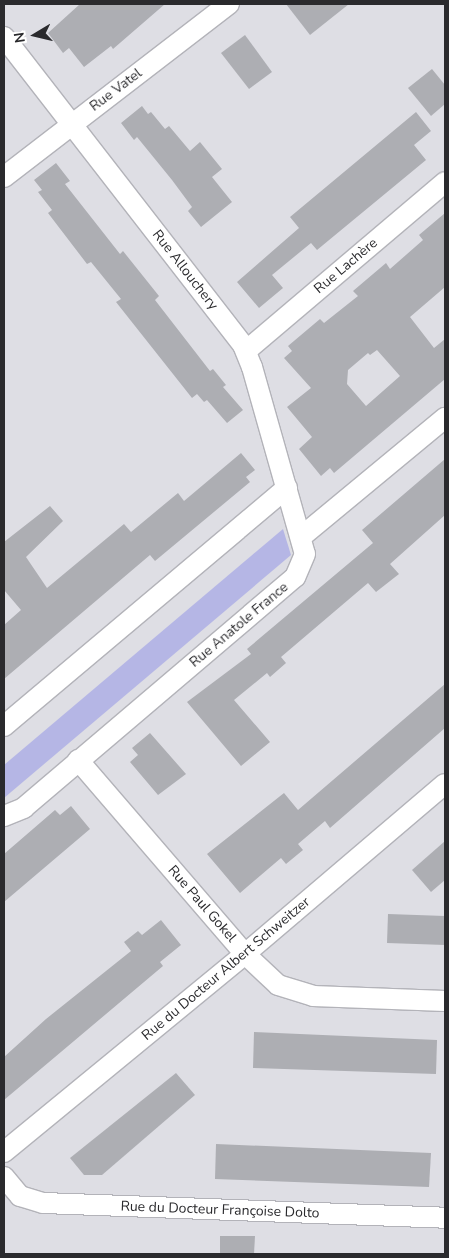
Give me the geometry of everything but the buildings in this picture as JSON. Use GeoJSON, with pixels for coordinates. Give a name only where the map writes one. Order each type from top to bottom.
{"type":"FeatureCollection","features":[{"type":"Feature","properties":{"kind":"street","name":"Rue Vatel"},"geometry":{"type":"LineString","coordinates":[[4,177],[229,4]]}},
{"type":"Feature","properties":{"kind":"street","name":"Rue Allouchery"},"geometry":{"type":"LineString","coordinates":[[4,37],[246,351],[301,537]]}},
{"type":"Feature","properties":{"kind":"street","name":"Rue Lachère"},"geometry":{"type":"LineString","coordinates":[[246,351],[445,182]]}},
{"type":"Feature","properties":{"kind":"street"},"geometry":{"type":"LineString","coordinates":[[301,537],[445,418]]}},
{"type":"Feature","properties":{"kind":"street"},"geometry":{"type":"LineString","coordinates":[[4,726],[287,488]]}},
{"type":"Feature","properties":{"kind":"street","name":"Rue Anatole France"},"geometry":{"type":"LineString","coordinates":[[4,816],[24,808],[295,577],[304,560],[301,537]]}},
{"type":"Feature","properties":{"kind":"street","name":"Rue Paul Gokel"},"geometry":{"type":"LineString","coordinates":[[78,760],[245,954],[278,984],[301,993],[445,1001]]}},
{"type":"Feature","properties":{"kind":"street","name":"Rue du Docteur Albert Schweitzer"},"geometry":{"type":"LineString","coordinates":[[4,1152],[245,954],[445,784]]}},
{"type":"Feature","properties":{"kind":"street","name":"Rue du Docteur Françoise Dolto"},"geometry":{"type":"LineString","coordinates":[[4,1178],[20,1196],[42,1203],[445,1218]]}},
{"type":"Feature","properties":{"kind":"shaded area"},"geometry":{"type":"Polygon","coordinates":[[[283,529],[291,555],[4,798],[4,765],[283,529]]]}}]}
